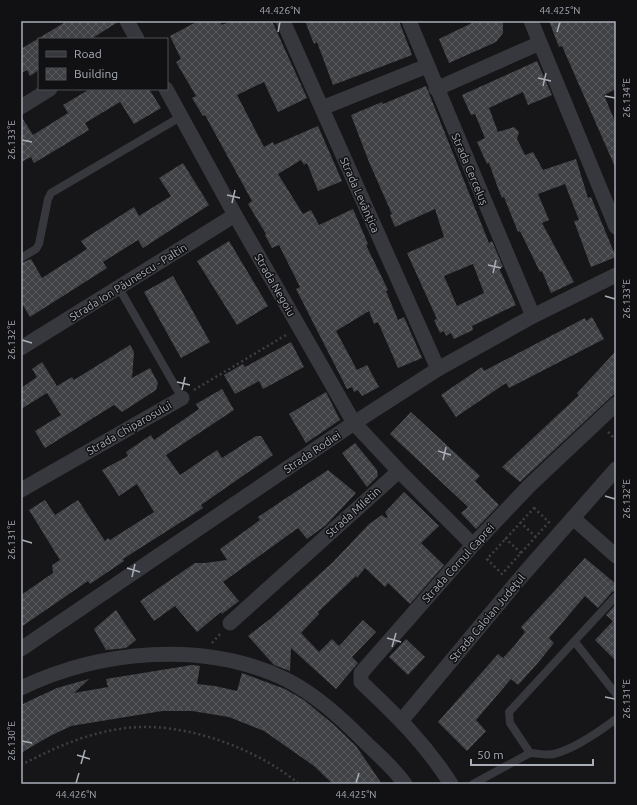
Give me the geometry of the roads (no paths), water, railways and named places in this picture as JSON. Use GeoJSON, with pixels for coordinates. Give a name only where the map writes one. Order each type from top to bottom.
{"type":"FeatureCollection","features":[{"type":"Feature","properties":{"kind":"street"},"geometry":{"type":"LineString","coordinates":[[128,21],[134,38]]}},
{"type":"Feature","properties":{"kind":"street","name":"Strada Levănțica"},"geometry":{"type":"LineString","coordinates":[[283,21],[438,369]]}},
{"type":"Feature","properties":{"kind":"street","name":"Strada Cerceluș"},"geometry":{"type":"LineString","coordinates":[[409,21],[436,89],[533,316]]}},
{"type":"Feature","properties":{"kind":"street"},"geometry":{"type":"LineString","coordinates":[[531,21],[616,227]]}},
{"type":"Feature","properties":{"kind":"street"},"geometry":{"type":"LineString","coordinates":[[436,89],[540,43]]}},
{"type":"Feature","properties":{"kind":"street"},"geometry":{"type":"LineString","coordinates":[[322,108],[427,66]]}},
{"type":"Feature","properties":{"kind":"street"},"geometry":{"type":"LineString","coordinates":[[21,107],[48,90]]}},
{"type":"Feature","properties":{"kind":"street","name":"Strada Negoiu"},"geometry":{"type":"LineString","coordinates":[[167,90],[235,215],[354,423],[399,471]]}},
{"type":"Feature","properties":{"kind":"street","name":"Strada Ion Păunescu - Paltin"},"geometry":{"type":"LineString","coordinates":[[21,348],[235,215]]}},
{"type":"Feature","properties":{"kind":"street","name":"Strada Rodiei"},"geometry":{"type":"LineString","coordinates":[[21,649],[354,423],[438,369],[533,316],[616,275]]}},
{"type":"Feature","properties":{"kind":"street","name":"Strada Chiparosului"},"geometry":{"type":"LineString","coordinates":[[21,490],[182,398]]}},
{"type":"Feature","properties":{"kind":"street","name":"Strada Cornul Caprei"},"geometry":{"type":"LineString","coordinates":[[402,720],[361,682],[361,673],[473,545],[530,485],[616,404]]}},
{"type":"Feature","properties":{"kind":"street","name":"Strada Caloian Județul"},"geometry":{"type":"LineString","coordinates":[[402,720],[533,563],[616,469]]}},
{"type":"Feature","properties":{"kind":"street"},"geometry":{"type":"LineString","coordinates":[[399,471],[473,545]]}},
{"type":"Feature","properties":{"kind":"street","name":"Strada Miletin"},"geometry":{"type":"LineString","coordinates":[[230,623],[399,471]]}},
{"type":"Feature","properties":{"kind":"street"},"geometry":{"type":"LineString","coordinates":[[573,518],[616,556]]}},
{"type":"Feature","properties":{"kind":"street"},"geometry":{"type":"LineString","coordinates":[[21,688],[59,672],[110,660],[173,655],[201,655],[238,663],[284,679],[303,690],[338,715],[384,761],[404,784]]}},
{"type":"Feature","properties":{"kind":"street"},"geometry":{"type":"LineString","coordinates":[[402,720],[433,758],[451,784]]}},
{"type":"Feature","properties":{"kind":"lane"},"geometry":{"type":"LineString","coordinates":[[21,258],[36,249],[39,244],[48,199],[51,194],[182,116]]}},
{"type":"Feature","properties":{"kind":"lane"},"geometry":{"type":"LineString","coordinates":[[118,288],[182,398]]}},
{"type":"Feature","properties":{"kind":"lane"},"geometry":{"type":"LineString","coordinates":[[530,753],[510,723],[510,712],[616,596]]}},
{"type":"Feature","properties":{"kind":"lane"},"geometry":{"type":"LineString","coordinates":[[575,642],[616,694]]}},
{"type":"Feature","properties":{"kind":"lane"},"geometry":{"type":"LineString","coordinates":[[473,784],[530,753],[546,755],[556,753],[601,730],[616,719]]}}]}
